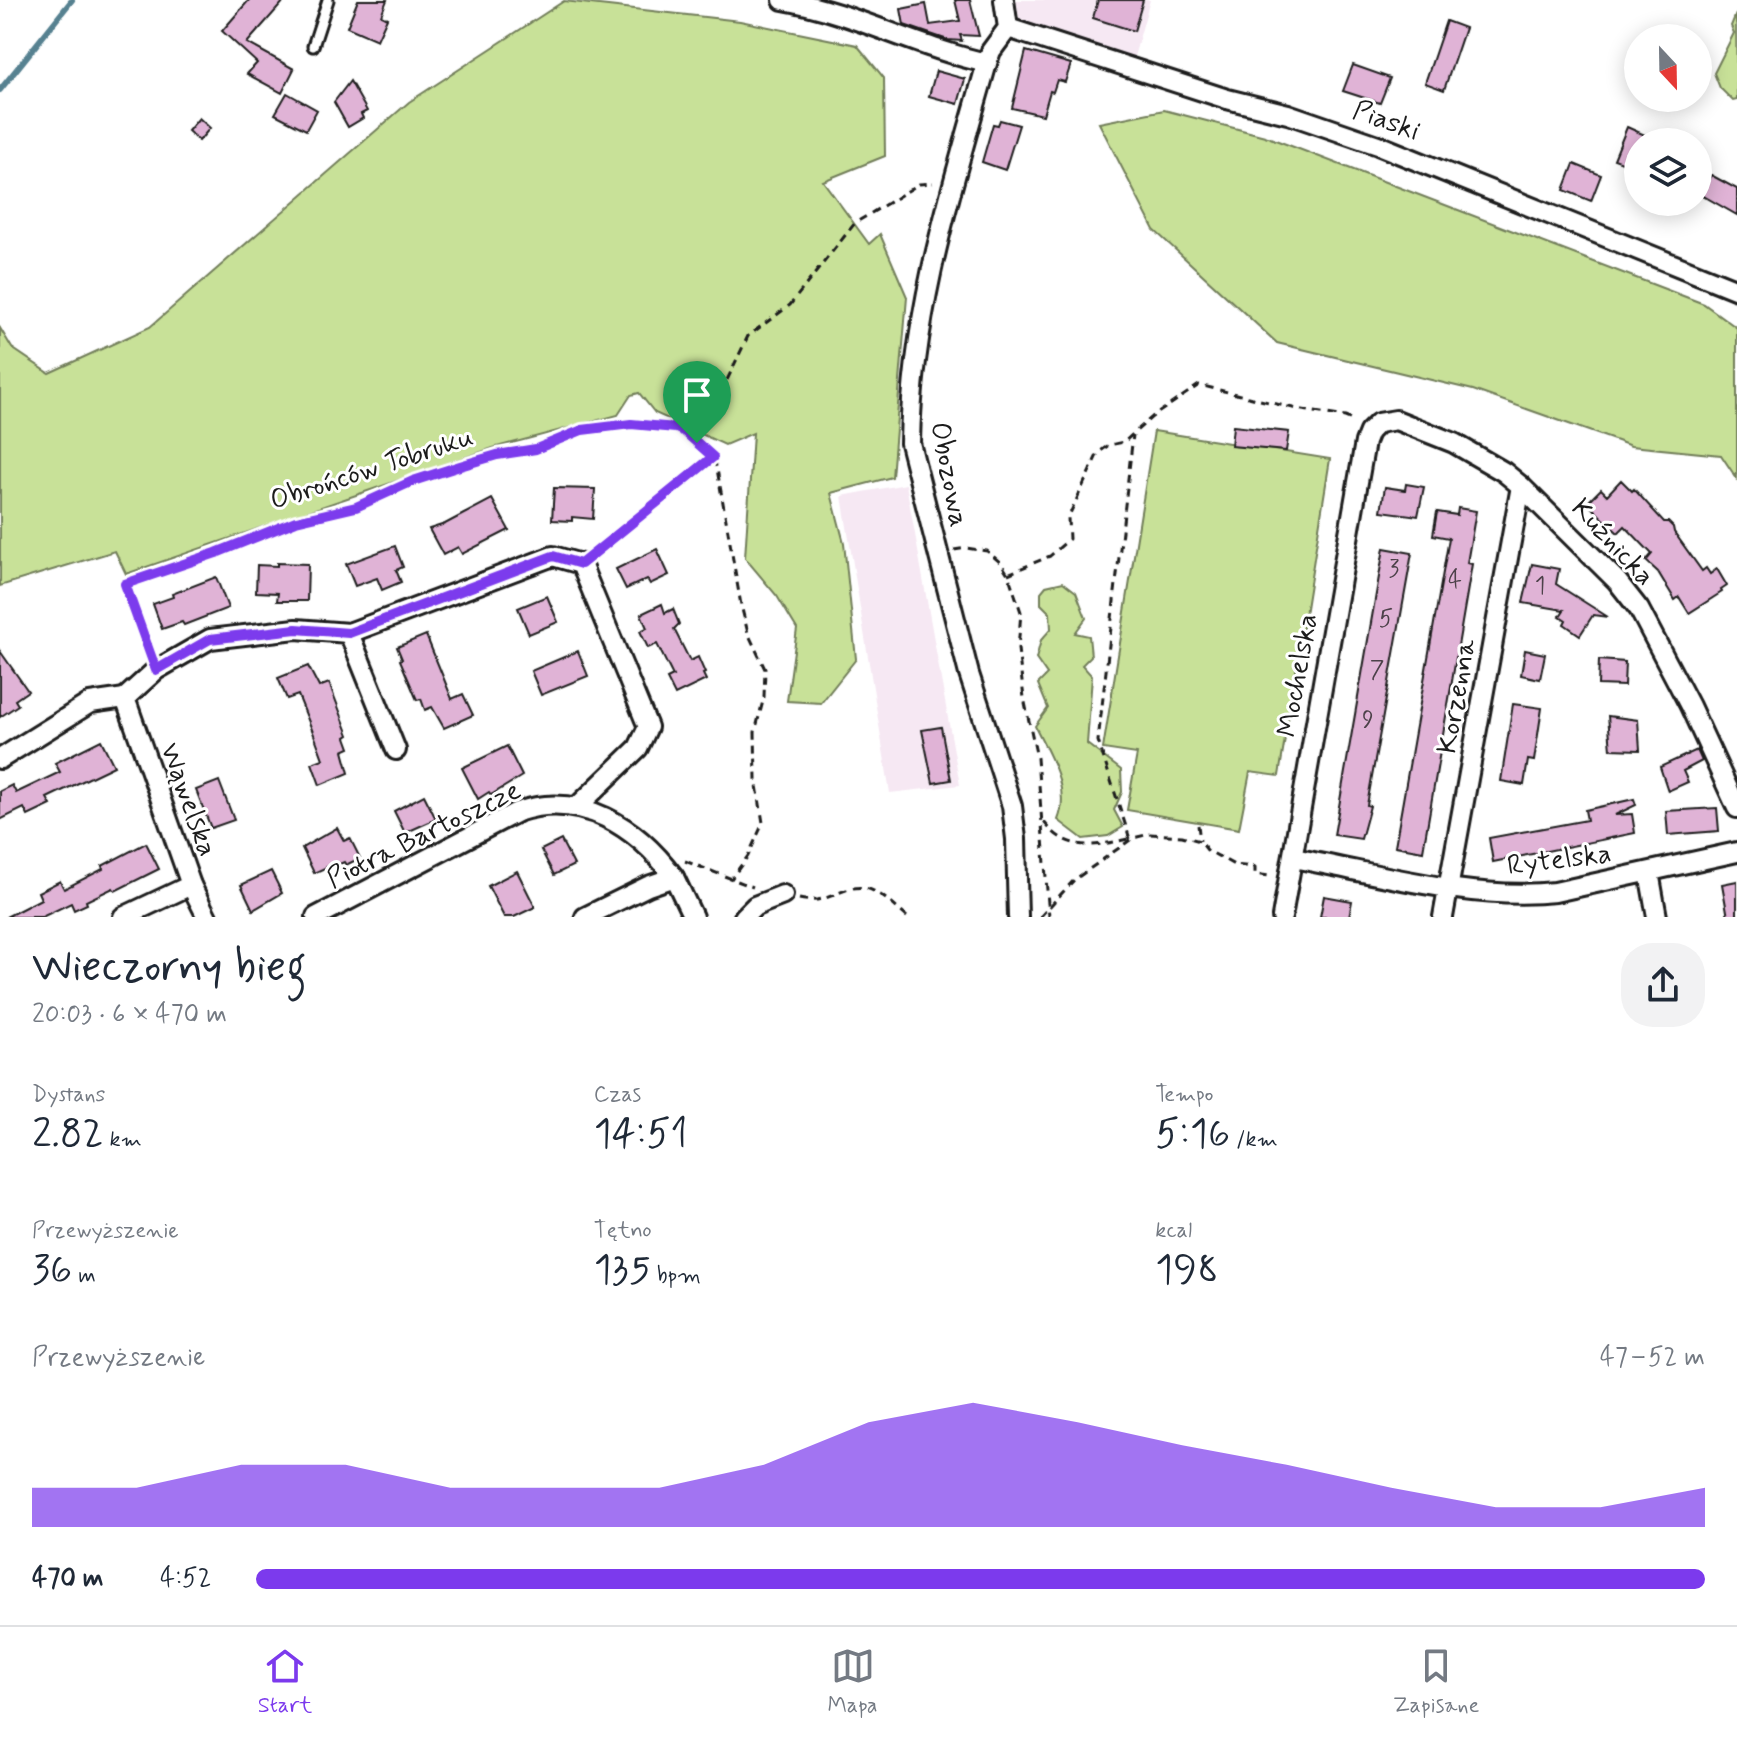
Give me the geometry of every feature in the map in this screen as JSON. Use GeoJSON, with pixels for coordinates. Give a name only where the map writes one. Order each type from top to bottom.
{"type":"FeatureCollection","features":[{"type":"Feature","properties":{"kind":"street"},"geometry":{"type":"LineString","coordinates":[[783,0],[814,7],[916,43],[987,63]]}},
{"type":"Feature","properties":{"kind":"street"},"geometry":{"type":"LineString","coordinates":[[1004,0],[1008,28]]}},
{"type":"Feature","properties":{"kind":"street","name":"Obozowa"},"geometry":{"type":"LineString","coordinates":[[1008,28],[991,51],[954,182],[920,326],[910,443],[969,674],[1012,806],[1018,917]]}},
{"type":"Feature","properties":{"kind":"street","name":"Piaski"},"geometry":{"type":"LineString","coordinates":[[1008,28],[1227,99],[1288,114],[1378,145],[1737,290]]}},
{"type":"Feature","properties":{"kind":"street","name":"Kuźnicka"},"geometry":{"type":"LineString","coordinates":[[1367,437],[1378,423],[1396,420],[1420,427],[1486,460],[1521,486],[1617,581],[1639,609],[1690,706],[1737,808]]}},
{"type":"Feature","properties":{"kind":"street","name":"Mochelska"},"geometry":{"type":"LineString","coordinates":[[1282,917],[1367,437]]}},
{"type":"Feature","properties":{"kind":"street","name":"Korzenna"},"geometry":{"type":"LineString","coordinates":[[1443,917],[1521,486]]}},
{"type":"Feature","properties":{"kind":"street"},"geometry":{"type":"LineString","coordinates":[[0,759],[90,703],[125,698],[156,670],[210,639],[296,629],[349,633],[553,556],[581,564],[648,727],[638,748],[577,807]]}},
{"type":"Feature","properties":{"kind":"street"},"geometry":{"type":"LineString","coordinates":[[349,633],[396,750]]}},
{"type":"Feature","properties":{"kind":"street","name":"Wąwelska"},"geometry":{"type":"LineString","coordinates":[[125,698],[191,885],[207,917]]}},
{"type":"Feature","properties":{"kind":"street","name":"Piotra Bartoszcze"},"geometry":{"type":"LineString","coordinates":[[316,917],[517,812],[535,806],[563,805],[609,818],[657,854],[674,877],[693,917]]}},
{"type":"Feature","properties":{"kind":"street","name":"Rytelska"},"geometry":{"type":"LineString","coordinates":[[1293,858],[1504,895],[1528,895],[1737,852]]}},
{"type":"Feature","properties":{"kind":"street"},"geometry":{"type":"LineString","coordinates":[[1649,872],[1657,917]]}},
{"type":"Feature","properties":{"kind":"street"},"geometry":{"type":"LineString","coordinates":[[585,917],[648,886],[674,877]]}},
{"type":"Feature","properties":{"kind":"street"},"geometry":{"type":"LineString","coordinates":[[123,917],[191,885]]}},
{"type":"Feature","properties":{"kind":"street"},"geometry":{"type":"LineString","coordinates":[[744,917],[755,906],[783,895]]}},
{"type":"Feature","properties":{"kind":"lane"},"geometry":{"type":"LineString","coordinates":[[313,46],[328,0]]}},
{"type":"Feature","properties":{"kind":"path"},"geometry":{"type":"LineString","coordinates":[[697,443],[748,336],[790,305],[855,223],[919,184],[954,182]]}},
{"type":"Feature","properties":{"kind":"path"},"geometry":{"type":"LineString","coordinates":[[1008,574],[1050,556],[1069,539],[1068,518],[1098,453],[1109,445],[1124,442],[1152,417],[1199,385],[1297,409],[1345,417],[1367,437]]}},
{"type":"Feature","properties":{"kind":"path","name":"Obrońców Tobruku"},"geometry":{"type":"LineString","coordinates":[[156,670],[125,584],[296,521],[356,507],[413,481],[497,455],[536,449],[582,430],[631,424],[676,428],[685,432],[713,457]]}},
{"type":"Feature","properties":{"kind":"path"},"geometry":{"type":"LineString","coordinates":[[1132,838],[1098,741],[1133,435]]}},
{"type":"Feature","properties":{"kind":"path"},"geometry":{"type":"LineString","coordinates":[[581,564],[713,457],[727,517],[741,605],[748,633],[765,669],[764,697],[755,732],[756,779],[763,823],[758,838],[731,879]]}},
{"type":"Feature","properties":{"kind":"path"},"geometry":{"type":"LineString","coordinates":[[939,554],[966,548],[987,551],[1008,574],[1021,612],[1018,649],[1024,698],[1037,758],[1049,917]]}},
{"type":"Feature","properties":{"kind":"path"},"geometry":{"type":"LineString","coordinates":[[1042,819],[1055,833],[1076,846],[1110,843],[1150,834],[1182,836],[1200,841]]}},
{"type":"Feature","properties":{"kind":"path"},"geometry":{"type":"LineString","coordinates":[[1198,825],[1200,841],[1207,850],[1234,865],[1255,867],[1255,874],[1289,879]]}},
{"type":"Feature","properties":{"kind":"path"},"geometry":{"type":"LineString","coordinates":[[1040,917],[1074,880],[1132,838]]}},
{"type":"Feature","properties":{"kind":"path"},"geometry":{"type":"LineString","coordinates":[[837,895],[847,890],[868,889],[907,917]]}},
{"type":"Feature","properties":{"kind":"shaded area"},"geometry":{"type":"Polygon","coordinates":[[[1016,0],[1150,0],[1134,57],[1020,25],[1016,0]]]}},
{"type":"Feature","properties":{"kind":"shaded area"},"geometry":{"type":"Polygon","coordinates":[[[906,484],[960,785],[890,793],[842,496],[906,484]]]}},
{"type":"Feature","properties":{"kind":"green space"},"geometry":{"type":"Polygon","coordinates":[[[564,1],[740,21],[857,45],[884,78],[885,156],[823,181],[869,244],[880,234],[907,297],[892,477],[831,493],[844,543],[856,659],[821,703],[787,701],[797,629],[777,596],[745,558],[753,433],[725,445],[655,413],[639,393],[631,395],[618,415],[493,448],[126,574],[115,551],[0,586],[0,328],[12,348],[49,373],[150,327],[409,102],[564,1]]]}},
{"type":"Feature","properties":{"kind":"green space"},"geometry":{"type":"Polygon","coordinates":[[[1736,14],[1737,100],[1733,101],[1720,88],[1714,73],[1734,33],[1731,26],[1736,14]]]}},
{"type":"Feature","properties":{"kind":"green space"},"geometry":{"type":"Polygon","coordinates":[[[1164,110],[1265,136],[1704,304],[1737,328],[1737,479],[1721,455],[1631,446],[1473,390],[1277,343],[1154,230],[1099,123],[1164,110]]]}},
{"type":"Feature","properties":{"kind":"green space"},"geometry":{"type":"Polygon","coordinates":[[[1154,431],[1330,459],[1279,776],[1250,772],[1239,829],[1127,810],[1137,754],[1103,749],[1154,431]]]}},
{"type":"Feature","properties":{"kind":"green space"},"geometry":{"type":"Polygon","coordinates":[[[1063,582],[1076,592],[1086,618],[1075,633],[1089,636],[1091,656],[1082,665],[1092,676],[1087,744],[1121,770],[1122,792],[1114,810],[1123,827],[1108,836],[1083,839],[1058,820],[1062,796],[1060,784],[1035,726],[1048,708],[1038,684],[1047,675],[1036,659],[1041,640],[1051,629],[1050,613],[1041,604],[1041,592],[1046,586],[1063,582]]]}},
{"type":"Feature","properties":{"kind":"building"},"geometry":{"type":"Polygon","coordinates":[[[249,0],[285,0],[247,43],[294,69],[282,93],[247,74],[257,63],[222,31],[249,0]]]}},
{"type":"Feature","properties":{"kind":"building"},"geometry":{"type":"Polygon","coordinates":[[[358,0],[387,0],[381,15],[387,18],[377,40],[347,27],[358,0]]]}},
{"type":"Feature","properties":{"kind":"building"},"geometry":{"type":"Polygon","coordinates":[[[955,0],[970,0],[979,36],[960,35],[962,41],[948,40],[904,25],[901,9],[926,4],[930,25],[960,21],[955,0]]]}},
{"type":"Feature","properties":{"kind":"building"},"geometry":{"type":"Polygon","coordinates":[[[1098,0],[1143,0],[1134,31],[1093,18],[1098,0]]]}},
{"type":"Feature","properties":{"kind":"building"},"geometry":{"type":"Polygon","coordinates":[[[1446,21],[1465,28],[1444,90],[1425,83],[1446,21]]]}},
{"type":"Feature","properties":{"kind":"building"},"geometry":{"type":"Polygon","coordinates":[[[1026,51],[1071,64],[1065,82],[1057,80],[1053,92],[1050,91],[1043,115],[1012,108],[1026,51]]]}},
{"type":"Feature","properties":{"kind":"building"},"geometry":{"type":"Polygon","coordinates":[[[1353,65],[1390,78],[1380,103],[1343,91],[1353,65]]]}},
{"type":"Feature","properties":{"kind":"building"},"geometry":{"type":"Polygon","coordinates":[[[936,71],[965,79],[958,104],[929,96],[936,71]]]}},
{"type":"Feature","properties":{"kind":"building"},"geometry":{"type":"Polygon","coordinates":[[[350,81],[367,111],[361,114],[363,118],[348,127],[334,102],[350,81]]]}},
{"type":"Feature","properties":{"kind":"building"},"geometry":{"type":"Polygon","coordinates":[[[287,93],[317,110],[306,130],[275,114],[287,93]]]}},
{"type":"Feature","properties":{"kind":"building"},"geometry":{"type":"Polygon","coordinates":[[[199,118],[210,128],[199,141],[188,131],[199,118]]]}},
{"type":"Feature","properties":{"kind":"building"},"geometry":{"type":"Polygon","coordinates":[[[1000,120],[1019,125],[1005,170],[982,162],[993,124],[998,125],[1000,120]]]}},
{"type":"Feature","properties":{"kind":"building"},"geometry":{"type":"Polygon","coordinates":[[[1624,134],[1624,163],[1614,159],[1624,134]]]}},
{"type":"Feature","properties":{"kind":"building"},"geometry":{"type":"Polygon","coordinates":[[[1574,164],[1601,175],[1591,201],[1564,190],[1574,164]]]}},
{"type":"Feature","properties":{"kind":"building"},"geometry":{"type":"Polygon","coordinates":[[[1712,176],[1737,189],[1737,215],[1712,201],[1712,176]]]}},
{"type":"Feature","properties":{"kind":"building"},"geometry":{"type":"Polygon","coordinates":[[[1233,426],[1289,432],[1286,451],[1231,446],[1233,426]]]}},
{"type":"Feature","properties":{"kind":"building"},"geometry":{"type":"Polygon","coordinates":[[[1621,480],[1673,527],[1702,571],[1706,568],[1710,574],[1717,569],[1727,586],[1722,592],[1689,613],[1679,597],[1675,600],[1658,572],[1646,561],[1652,554],[1625,526],[1618,533],[1587,503],[1601,489],[1607,495],[1621,480]]]}},
{"type":"Feature","properties":{"kind":"building"},"geometry":{"type":"Polygon","coordinates":[[[1406,484],[1424,487],[1418,516],[1381,511],[1385,487],[1405,490],[1406,484]]]}},
{"type":"Feature","properties":{"kind":"building"},"geometry":{"type":"Polygon","coordinates":[[[554,488],[595,489],[593,519],[572,517],[572,521],[552,520],[554,488]]]}},
{"type":"Feature","properties":{"kind":"building"},"geometry":{"type":"Polygon","coordinates":[[[492,499],[509,530],[462,554],[458,547],[443,555],[429,529],[492,499]]]}},
{"type":"Feature","properties":{"kind":"building"},"geometry":{"type":"Polygon","coordinates":[[[1458,508],[1476,511],[1467,563],[1472,564],[1423,851],[1395,846],[1449,538],[1433,535],[1437,512],[1457,515],[1458,508]]]}},
{"type":"Feature","properties":{"kind":"building"},"geometry":{"type":"Polygon","coordinates":[[[395,546],[403,567],[396,570],[401,582],[382,590],[377,578],[355,586],[346,564],[395,546]]]}},
{"type":"Feature","properties":{"kind":"building"},"geometry":{"type":"Polygon","coordinates":[[[1384,548],[1412,553],[1367,805],[1370,806],[1361,839],[1334,835],[1384,548]]]}},
{"type":"Feature","properties":{"kind":"building"},"geometry":{"type":"Polygon","coordinates":[[[657,549],[669,575],[650,584],[647,579],[626,589],[616,569],[657,549]]]}},
{"type":"Feature","properties":{"kind":"building"},"geometry":{"type":"Polygon","coordinates":[[[277,563],[308,564],[307,601],[277,601],[278,593],[256,592],[257,565],[277,566],[277,563]]]}},
{"type":"Feature","properties":{"kind":"building"},"geometry":{"type":"Polygon","coordinates":[[[1532,564],[1559,569],[1556,584],[1608,617],[1593,615],[1580,635],[1564,624],[1566,620],[1560,616],[1564,610],[1523,603],[1532,564]]]}},
{"type":"Feature","properties":{"kind":"building"},"geometry":{"type":"Polygon","coordinates":[[[216,577],[228,608],[184,625],[182,622],[162,629],[153,604],[216,577]]]}},
{"type":"Feature","properties":{"kind":"building"},"geometry":{"type":"Polygon","coordinates":[[[547,596],[558,622],[529,634],[518,608],[547,596]]]}},
{"type":"Feature","properties":{"kind":"building"},"geometry":{"type":"Polygon","coordinates":[[[662,604],[665,613],[673,609],[679,624],[674,629],[690,661],[698,657],[706,680],[675,695],[667,679],[673,676],[657,644],[648,648],[640,631],[647,628],[641,614],[662,604]]]}},
{"type":"Feature","properties":{"kind":"building"},"geometry":{"type":"Polygon","coordinates":[[[426,635],[452,699],[463,694],[473,715],[444,728],[432,707],[425,710],[421,699],[417,700],[397,647],[426,635]]]}},
{"type":"Feature","properties":{"kind":"building"},"geometry":{"type":"Polygon","coordinates":[[[1525,650],[1545,654],[1540,679],[1521,675],[1525,650]]]}},
{"type":"Feature","properties":{"kind":"building"},"geometry":{"type":"Polygon","coordinates":[[[0,651],[28,691],[15,700],[18,705],[0,717],[0,651]]]}},
{"type":"Feature","properties":{"kind":"building"},"geometry":{"type":"Polygon","coordinates":[[[578,651],[588,676],[541,695],[531,671],[578,651]]]}},
{"type":"Feature","properties":{"kind":"building"},"geometry":{"type":"Polygon","coordinates":[[[1599,660],[1625,662],[1624,686],[1598,685],[1599,660]]]}},
{"type":"Feature","properties":{"kind":"building"},"geometry":{"type":"Polygon","coordinates":[[[308,666],[319,687],[329,683],[349,735],[346,737],[350,748],[343,751],[349,773],[320,785],[312,763],[323,759],[315,737],[298,695],[287,699],[278,678],[308,666]]]}},
{"type":"Feature","properties":{"kind":"building"},"geometry":{"type":"Polygon","coordinates":[[[1513,704],[1542,708],[1534,761],[1528,760],[1524,785],[1501,781],[1513,704]]]}},
{"type":"Feature","properties":{"kind":"building"},"geometry":{"type":"Polygon","coordinates":[[[1608,716],[1638,720],[1640,750],[1611,749],[1608,716]]]}},
{"type":"Feature","properties":{"kind":"building"},"geometry":{"type":"Polygon","coordinates":[[[941,727],[951,780],[933,783],[922,730],[941,727]]]}},
{"type":"Feature","properties":{"kind":"building"},"geometry":{"type":"Polygon","coordinates":[[[101,740],[114,766],[47,798],[51,805],[28,816],[24,808],[0,820],[0,791],[12,785],[16,793],[60,772],[55,763],[101,740]]]}},
{"type":"Feature","properties":{"kind":"building"},"geometry":{"type":"Polygon","coordinates":[[[507,746],[522,776],[491,795],[489,792],[478,799],[462,768],[507,746]]]}},
{"type":"Feature","properties":{"kind":"building"},"geometry":{"type":"Polygon","coordinates":[[[1697,750],[1702,761],[1683,771],[1688,782],[1668,791],[1660,767],[1697,750]]]}},
{"type":"Feature","properties":{"kind":"building"},"geometry":{"type":"Polygon","coordinates":[[[219,781],[234,820],[211,828],[196,790],[219,781]]]}},
{"type":"Feature","properties":{"kind":"building"},"geometry":{"type":"Polygon","coordinates":[[[424,795],[436,819],[405,833],[394,811],[424,795]]]}},
{"type":"Feature","properties":{"kind":"building"},"geometry":{"type":"Polygon","coordinates":[[[1634,799],[1636,805],[1615,815],[1632,814],[1635,833],[1493,862],[1489,838],[1587,820],[1585,810],[1634,799]]]}},
{"type":"Feature","properties":{"kind":"building"},"geometry":{"type":"Polygon","coordinates":[[[1717,808],[1719,831],[1668,835],[1666,811],[1717,808]]]}},
{"type":"Feature","properties":{"kind":"building"},"geometry":{"type":"Polygon","coordinates":[[[337,828],[344,841],[350,838],[360,858],[314,873],[302,848],[337,828]]]}},
{"type":"Feature","properties":{"kind":"building"},"geometry":{"type":"Polygon","coordinates":[[[561,840],[574,865],[554,875],[541,850],[561,840]]]}},
{"type":"Feature","properties":{"kind":"building"},"geometry":{"type":"Polygon","coordinates":[[[146,843],[159,869],[115,891],[113,888],[86,901],[87,904],[74,910],[71,903],[42,917],[6,917],[41,899],[38,892],[60,881],[64,889],[146,843]]]}},
{"type":"Feature","properties":{"kind":"building"},"geometry":{"type":"Polygon","coordinates":[[[271,871],[282,893],[253,910],[241,885],[271,871]]]}},
{"type":"Feature","properties":{"kind":"building"},"geometry":{"type":"Polygon","coordinates":[[[517,871],[535,907],[514,917],[504,917],[488,886],[517,871]]]}},
{"type":"Feature","properties":{"kind":"building"},"geometry":{"type":"Polygon","coordinates":[[[1737,881],[1737,917],[1728,917],[1722,884],[1737,881]]]}},
{"type":"Feature","properties":{"kind":"building"},"geometry":{"type":"Polygon","coordinates":[[[1324,896],[1352,901],[1349,917],[1320,917],[1324,896]]]}},
{"type":"Feature","properties":{"kind":"waterway"},"geometry":{"type":"LineString","coordinates":[[0,90],[72,0]]}},
{"type":"Feature","properties":{"kind":"route"},"geometry":{"type":"LineString","coordinates":[[631,424],[676,428],[697,443],[713,457],[581,564],[553,556],[349,633],[296,629],[236,634],[210,639],[156,670],[125,584],[296,521],[356,507],[413,481],[497,455],[536,449],[582,430],[631,424]]}}]}
